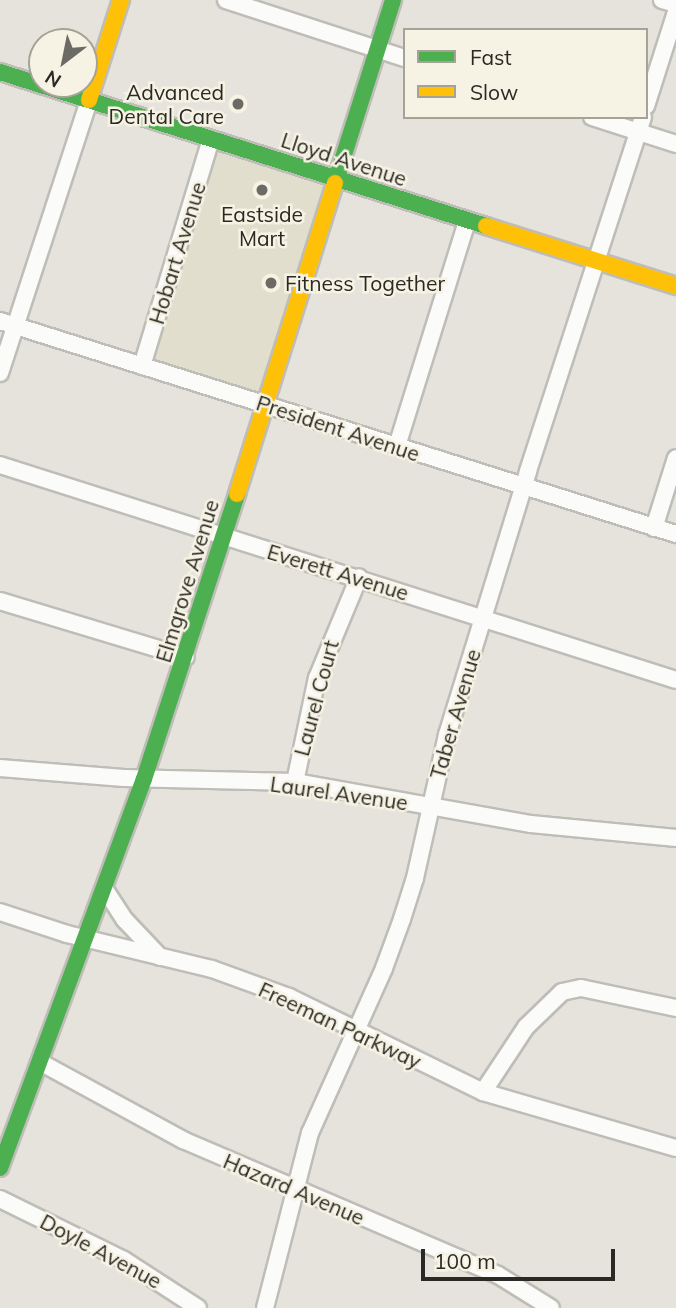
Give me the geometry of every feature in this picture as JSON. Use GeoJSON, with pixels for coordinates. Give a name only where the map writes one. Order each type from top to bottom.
{"type":"FeatureCollection","features":[{"type":"Feature","properties":{"kind":"street"},"geometry":{"type":"LineString","coordinates":[[0,373],[121,0]]}},
{"type":"Feature","properties":{"kind":"street"},"geometry":{"type":"LineString","coordinates":[[226,0],[403,57]]}},
{"type":"Feature","properties":{"kind":"street","name":"Elmgrove Avenue"},"geometry":{"type":"LineString","coordinates":[[0,1168],[144,779],[186,657],[393,0]]}},
{"type":"Feature","properties":{"kind":"street"},"geometry":{"type":"LineString","coordinates":[[662,0],[676,4]]}},
{"type":"Feature","properties":{"kind":"street"},"geometry":{"type":"LineString","coordinates":[[648,100],[676,12]]}},
{"type":"Feature","properties":{"kind":"street","name":"Lloyd Avenue"},"geometry":{"type":"LineString","coordinates":[[0,72],[676,286]]}},
{"type":"Feature","properties":{"kind":"street"},"geometry":{"type":"LineString","coordinates":[[606,119],[640,124],[676,144]]}},
{"type":"Feature","properties":{"kind":"street","name":"Taber Avenue"},"geometry":{"type":"LineString","coordinates":[[265,1308],[310,1133],[384,968],[415,878],[447,735],[640,124]]}},
{"type":"Feature","properties":{"kind":"street","name":"Hobart Avenue"},"geometry":{"type":"LineString","coordinates":[[142,366],[211,139]]}},
{"type":"Feature","properties":{"kind":"street"},"geometry":{"type":"LineString","coordinates":[[397,446],[467,221]]}},
{"type":"Feature","properties":{"kind":"street","name":"President Avenue"},"geometry":{"type":"LineString","coordinates":[[0,321],[676,534]]}},
{"type":"Feature","properties":{"kind":"street"},"geometry":{"type":"LineString","coordinates":[[654,528],[676,458]]}},
{"type":"Feature","properties":{"kind":"street","name":"Everett Avenue"},"geometry":{"type":"LineString","coordinates":[[0,466],[359,577],[676,680]]}},
{"type":"Feature","properties":{"kind":"street","name":"Laurel Court"},"geometry":{"type":"LineString","coordinates":[[295,782],[317,678],[359,577]]}},
{"type":"Feature","properties":{"kind":"street"},"geometry":{"type":"LineString","coordinates":[[0,601],[186,657]]}},
{"type":"Feature","properties":{"kind":"street","name":"Laurel Avenue"},"geometry":{"type":"LineString","coordinates":[[0,768],[144,779],[295,782],[531,824],[676,838]]}},
{"type":"Feature","properties":{"kind":"street"},"geometry":{"type":"LineString","coordinates":[[104,888],[125,920],[160,957]]}},
{"type":"Feature","properties":{"kind":"street","name":"Freeman Parkway"},"geometry":{"type":"LineString","coordinates":[[0,912],[212,969],[289,997],[483,1092],[676,1148]]}},
{"type":"Feature","properties":{"kind":"street"},"geometry":{"type":"LineString","coordinates":[[483,1092],[526,1027],[562,992],[581,988],[676,1008]]}},
{"type":"Feature","properties":{"kind":"street","name":"Hazard Avenue"},"geometry":{"type":"LineString","coordinates":[[40,1062],[183,1140],[295,1191],[498,1275],[551,1308]]}},
{"type":"Feature","properties":{"kind":"street","name":"Doyle Avenue"},"geometry":{"type":"LineString","coordinates":[[0,1199],[124,1259],[198,1308]]}},
{"type":"Feature","properties":{"kind":"shaded area"},"geometry":{"type":"Polygon","coordinates":[[[212,136],[334,173],[265,402],[142,365],[212,136]]]}},
{"type":"Feature","properties":{"kind":"traffic: fast"},"geometry":{"type":"LineString","coordinates":[[335,183],[393,0]]}},
{"type":"Feature","properties":{"kind":"traffic: fast"},"geometry":{"type":"LineString","coordinates":[[0,72],[486,226]]}},
{"type":"Feature","properties":{"kind":"traffic: fast"},"geometry":{"type":"LineString","coordinates":[[0,1168],[144,779],[237,494]]}},
{"type":"Feature","properties":{"kind":"traffic: slow"},"geometry":{"type":"LineString","coordinates":[[89,100],[121,0]]}},
{"type":"Feature","properties":{"kind":"traffic: slow"},"geometry":{"type":"LineString","coordinates":[[237,494],[335,183]]}},
{"type":"Feature","properties":{"kind":"traffic: slow"},"geometry":{"type":"LineString","coordinates":[[486,226],[676,286]]}},
{"type":"Feature","properties":{"kind":"place","name":"Advanced Dental Care"},"geometry":{"type":"Point","coordinates":[238,104]}},
{"type":"Feature","properties":{"kind":"place","name":"Eastside Mart"},"geometry":{"type":"Point","coordinates":[262,190]}},
{"type":"Feature","properties":{"kind":"place","name":"Fitness Together"},"geometry":{"type":"Point","coordinates":[271,283]}}]}
